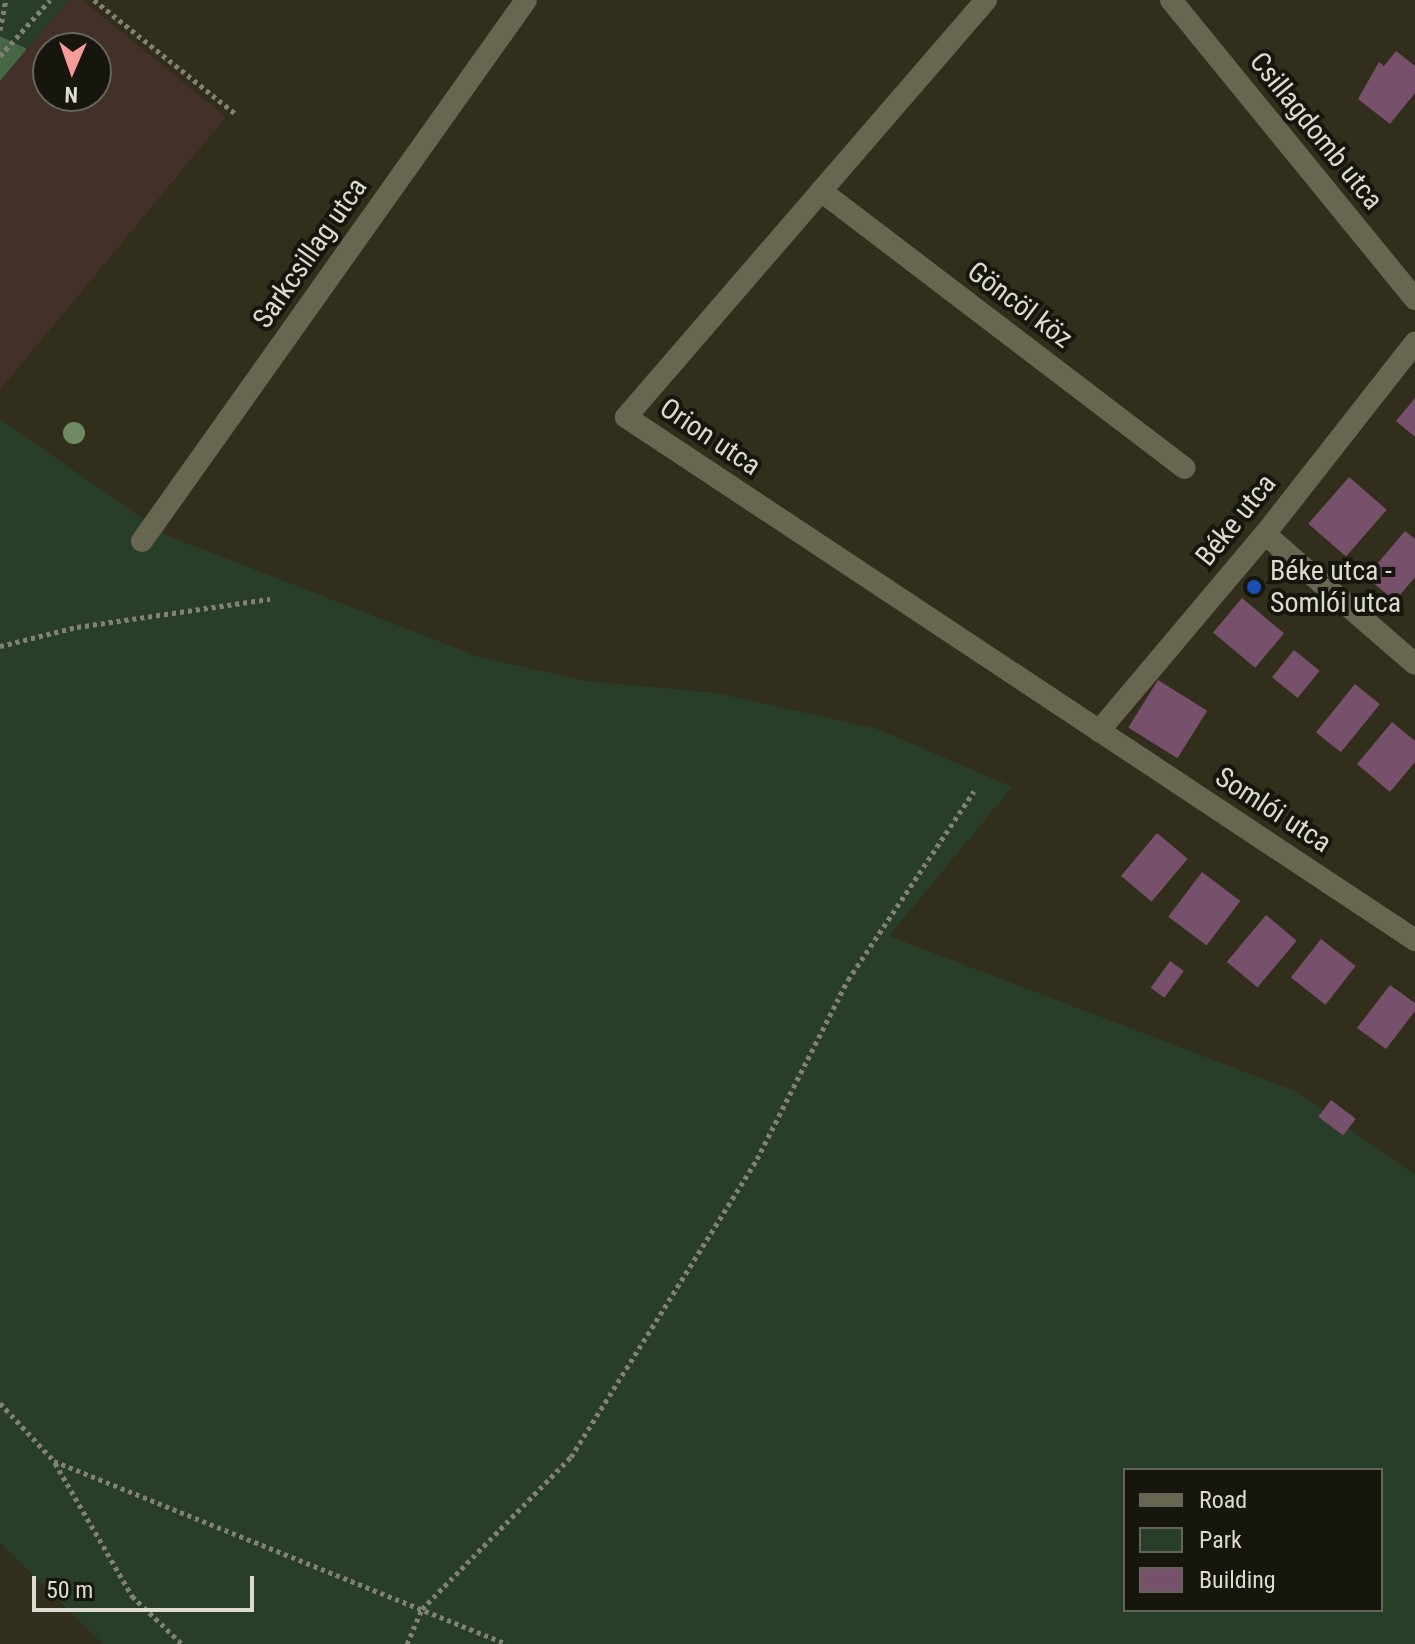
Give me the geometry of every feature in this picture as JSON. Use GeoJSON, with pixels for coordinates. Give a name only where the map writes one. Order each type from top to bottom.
{"type":"FeatureCollection","features":[{"type":"Feature","properties":{"kind":"street","name":"Sarkcsillag utca"},"geometry":{"type":"LineString","coordinates":[[142,541],[526,0]]}},
{"type":"Feature","properties":{"kind":"street","name":"Orion utca"},"geometry":{"type":"LineString","coordinates":[[986,0],[626,417],[1099,731]]}},
{"type":"Feature","properties":{"kind":"street","name":"Csillagdomb utca"},"geometry":{"type":"LineString","coordinates":[[1171,0],[1415,299]]}},
{"type":"Feature","properties":{"kind":"street","name":"Göncöl köz"},"geometry":{"type":"LineString","coordinates":[[821,191],[1184,468]]}},
{"type":"Feature","properties":{"kind":"street","name":"Béke utca"},"geometry":{"type":"LineString","coordinates":[[1099,731],[1265,534],[1415,343]]}},
{"type":"Feature","properties":{"kind":"street"},"geometry":{"type":"LineString","coordinates":[[1265,534],[1415,664]]}},
{"type":"Feature","properties":{"kind":"street","name":"Somlói utca"},"geometry":{"type":"LineString","coordinates":[[1099,731],[1415,940]]}},
{"type":"Feature","properties":{"kind":"path"},"geometry":{"type":"LineString","coordinates":[[0,30],[6,0]]}},
{"type":"Feature","properties":{"kind":"path"},"geometry":{"type":"LineString","coordinates":[[0,56],[50,0]]}},
{"type":"Feature","properties":{"kind":"path"},"geometry":{"type":"LineString","coordinates":[[94,0],[237,115]]}},
{"type":"Feature","properties":{"kind":"path"},"geometry":{"type":"LineString","coordinates":[[0,646],[77,627],[270,599]]}},
{"type":"Feature","properties":{"kind":"path"},"geometry":{"type":"LineString","coordinates":[[407,1644],[422,1609],[571,1457],[757,1159],[856,968],[974,791]]}},
{"type":"Feature","properties":{"kind":"path"},"geometry":{"type":"LineString","coordinates":[[0,1403],[54,1461],[132,1596],[182,1644]]}},
{"type":"Feature","properties":{"kind":"path"},"geometry":{"type":"LineString","coordinates":[[54,1461],[506,1644]]}},
{"type":"Feature","properties":{"kind":"shaded area"},"geometry":{"type":"Polygon","coordinates":[[[69,0],[82,0],[226,117],[0,390],[0,81],[32,43],[32,112],[112,112],[112,32],[42,32],[69,0]]]}},
{"type":"Feature","properties":{"kind":"green space"},"geometry":{"type":"Polygon","coordinates":[[[0,0],[69,0],[42,32],[32,32],[32,43],[27,49],[0,36],[0,0]]]}},
{"type":"Feature","properties":{"kind":"green space"},"geometry":{"type":"Polygon","coordinates":[[[0,36],[27,49],[0,81],[0,36]]]}},
{"type":"Feature","properties":{"kind":"green space"},"geometry":{"type":"Polygon","coordinates":[[[0,419],[166,535],[479,657],[587,681],[716,693],[878,729],[1012,787],[889,936],[1295,1091],[1415,1175],[1415,1644],[103,1644],[0,1543],[0,419]]]}},
{"type":"Feature","properties":{"kind":"building"},"geometry":{"type":"Polygon","coordinates":[[[1396,51],[1415,66],[1415,93],[1390,124],[1358,99],[1379,62],[1384,66],[1396,51]]]}},
{"type":"Feature","properties":{"kind":"building"},"geometry":{"type":"Polygon","coordinates":[[[1415,398],[1415,437],[1396,421],[1415,398]]]}},
{"type":"Feature","properties":{"kind":"building"},"geometry":{"type":"Polygon","coordinates":[[[1349,477],[1387,510],[1346,557],[1308,524],[1349,477]]]}},
{"type":"Feature","properties":{"kind":"building"},"geometry":{"type":"Polygon","coordinates":[[[1405,531],[1415,539],[1415,577],[1395,601],[1366,577],[1405,531]]]}},
{"type":"Feature","properties":{"kind":"building"},"geometry":{"type":"Polygon","coordinates":[[[1242,598],[1284,633],[1255,668],[1213,632],[1242,598]]]}},
{"type":"Feature","properties":{"kind":"building"},"geometry":{"type":"Polygon","coordinates":[[[1294,650],[1320,671],[1298,698],[1272,677],[1294,650]]]}},
{"type":"Feature","properties":{"kind":"building"},"geometry":{"type":"Polygon","coordinates":[[[1158,680],[1207,711],[1178,758],[1128,727],[1158,680]]]}},
{"type":"Feature","properties":{"kind":"building"},"geometry":{"type":"Polygon","coordinates":[[[1355,684],[1380,704],[1341,752],[1316,732],[1355,684]]]}},
{"type":"Feature","properties":{"kind":"building"},"geometry":{"type":"Polygon","coordinates":[[[1392,722],[1415,741],[1415,762],[1390,792],[1357,764],[1392,722]]]}},
{"type":"Feature","properties":{"kind":"building"},"geometry":{"type":"Polygon","coordinates":[[[1157,833],[1188,859],[1152,902],[1121,876],[1157,833]]]}},
{"type":"Feature","properties":{"kind":"building"},"geometry":{"type":"Polygon","coordinates":[[[1202,872],[1240,901],[1207,946],[1168,917],[1202,872]]]}},
{"type":"Feature","properties":{"kind":"building"},"geometry":{"type":"Polygon","coordinates":[[[1266,915],[1297,941],[1257,987],[1227,962],[1266,915]]]}},
{"type":"Feature","properties":{"kind":"building"},"geometry":{"type":"Polygon","coordinates":[[[1321,939],[1356,966],[1326,1005],[1291,978],[1321,939]]]}},
{"type":"Feature","properties":{"kind":"building"},"geometry":{"type":"Polygon","coordinates":[[[1170,961],[1184,971],[1164,998],[1151,988],[1170,961]]]}},
{"type":"Feature","properties":{"kind":"building"},"geometry":{"type":"Polygon","coordinates":[[[1390,985],[1415,1003],[1415,1011],[1386,1049],[1357,1028],[1390,985]]]}},
{"type":"Feature","properties":{"kind":"building"},"geometry":{"type":"Polygon","coordinates":[[[1331,1100],[1356,1119],[1343,1135],[1318,1117],[1331,1100]]]}},
{"type":"Feature","properties":{"kind":"place","name":"Béke utca - Somlói utca"},"geometry":{"type":"Point","coordinates":[1254,587]}}]}
